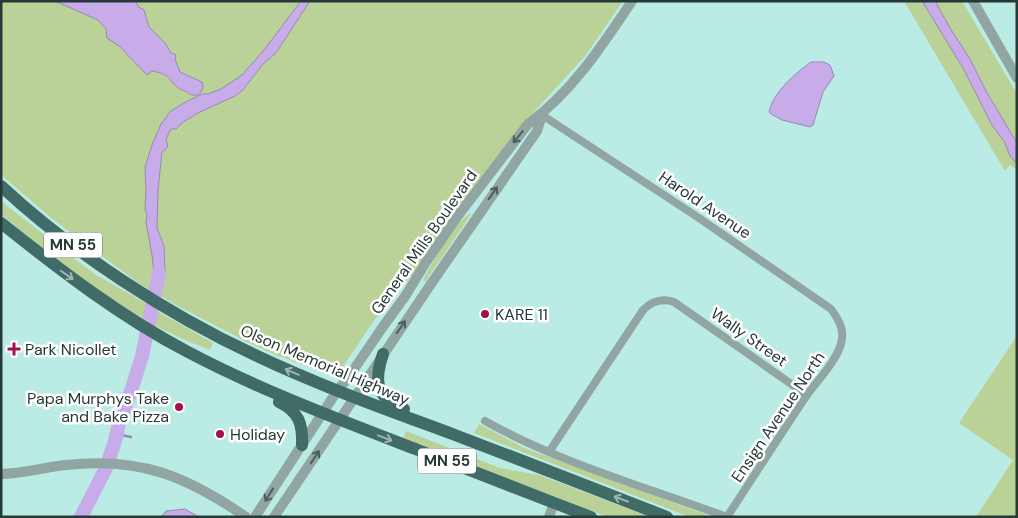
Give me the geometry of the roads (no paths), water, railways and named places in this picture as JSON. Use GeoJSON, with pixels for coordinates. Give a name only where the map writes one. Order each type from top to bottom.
{"type":"FeatureCollection","features":[{"type":"Feature","properties":{"kind":"highway","name":"Olson Memorial Highway"},"geometry":{"type":"LineString","coordinates":[[1,186],[71,244],[122,280],[153,300],[254,355],[337,391],[667,517]]}},
{"type":"Feature","properties":{"kind":"highway"},"geometry":{"type":"LineString","coordinates":[[1,195],[43,230],[95,269],[122,280]]}},
{"type":"Feature","properties":{"kind":"highway","name":"MN 55"},"geometry":{"type":"LineString","coordinates":[[1,223],[62,271],[148,329],[201,359],[322,414],[591,517]]}},
{"type":"Feature","properties":{"kind":"highway"},"geometry":{"type":"LineString","coordinates":[[383,354],[377,378],[381,391],[387,399],[398,407],[454,428],[485,447]]}},
{"type":"Feature","properties":{"kind":"highway"},"geometry":{"type":"LineString","coordinates":[[201,359],[220,376],[290,408],[300,422],[302,445]]}},
{"type":"Feature","properties":{"kind":"street","name":"General Mills Boulevard"},"geometry":{"type":"LineString","coordinates":[[255,517],[337,391],[406,295],[426,262],[458,217],[528,124],[542,114],[591,61],[632,1]]}},
{"type":"Feature","properties":{"kind":"street"},"geometry":{"type":"LineString","coordinates":[[972,1],[1017,78]]}},
{"type":"Feature","properties":{"kind":"street","name":"General Mills Boulevard"},"geometry":{"type":"LineString","coordinates":[[274,517],[383,354],[537,131],[542,114]]}},
{"type":"Feature","properties":{"kind":"street","name":"Harold Avenue"},"geometry":{"type":"LineString","coordinates":[[542,114],[699,218],[831,309],[839,320],[842,329]]}},
{"type":"Feature","properties":{"kind":"street","name":"Wally Street"},"geometry":{"type":"LineString","coordinates":[[549,452],[644,310],[659,300],[674,302],[807,395]]}},
{"type":"Feature","properties":{"kind":"street","name":"Ensign Avenue North"},"geometry":{"type":"LineString","coordinates":[[727,517],[807,395],[838,352],[842,329]]}},
{"type":"Feature","properties":{"kind":"street"},"geometry":{"type":"LineString","coordinates":[[484,421],[519,440],[549,452],[727,517]]}},
{"type":"Feature","properties":{"kind":"street"},"geometry":{"type":"LineString","coordinates":[[1,474],[92,462],[145,467],[171,474],[195,485],[246,517]]}},
{"type":"Feature","properties":{"kind":"street"},"geometry":{"type":"LineString","coordinates":[[549,517],[554,503]]}},
{"type":"Feature","properties":{"kind":"waterway"},"geometry":{"type":"LineString","coordinates":[[81,517],[106,468],[119,423],[131,391],[142,356],[159,273]]}},
{"type":"Feature","properties":{"kind":"waterway"},"geometry":{"type":"LineString","coordinates":[[116,434],[131,437]]}},
{"type":"Feature","properties":{"kind":"place","name":"KARE 11"},"geometry":{"type":"Point","coordinates":[485,314]}},
{"type":"Feature","properties":{"kind":"place","name":"Park Nicollet"},"geometry":{"type":"Point","coordinates":[14,349]}},
{"type":"Feature","properties":{"kind":"place","name":"Papa Murphys Take and Bake Pizza"},"geometry":{"type":"Point","coordinates":[179,407]}},
{"type":"Feature","properties":{"kind":"place","name":"Holiday"},"geometry":{"type":"Point","coordinates":[220,434]}}]}
